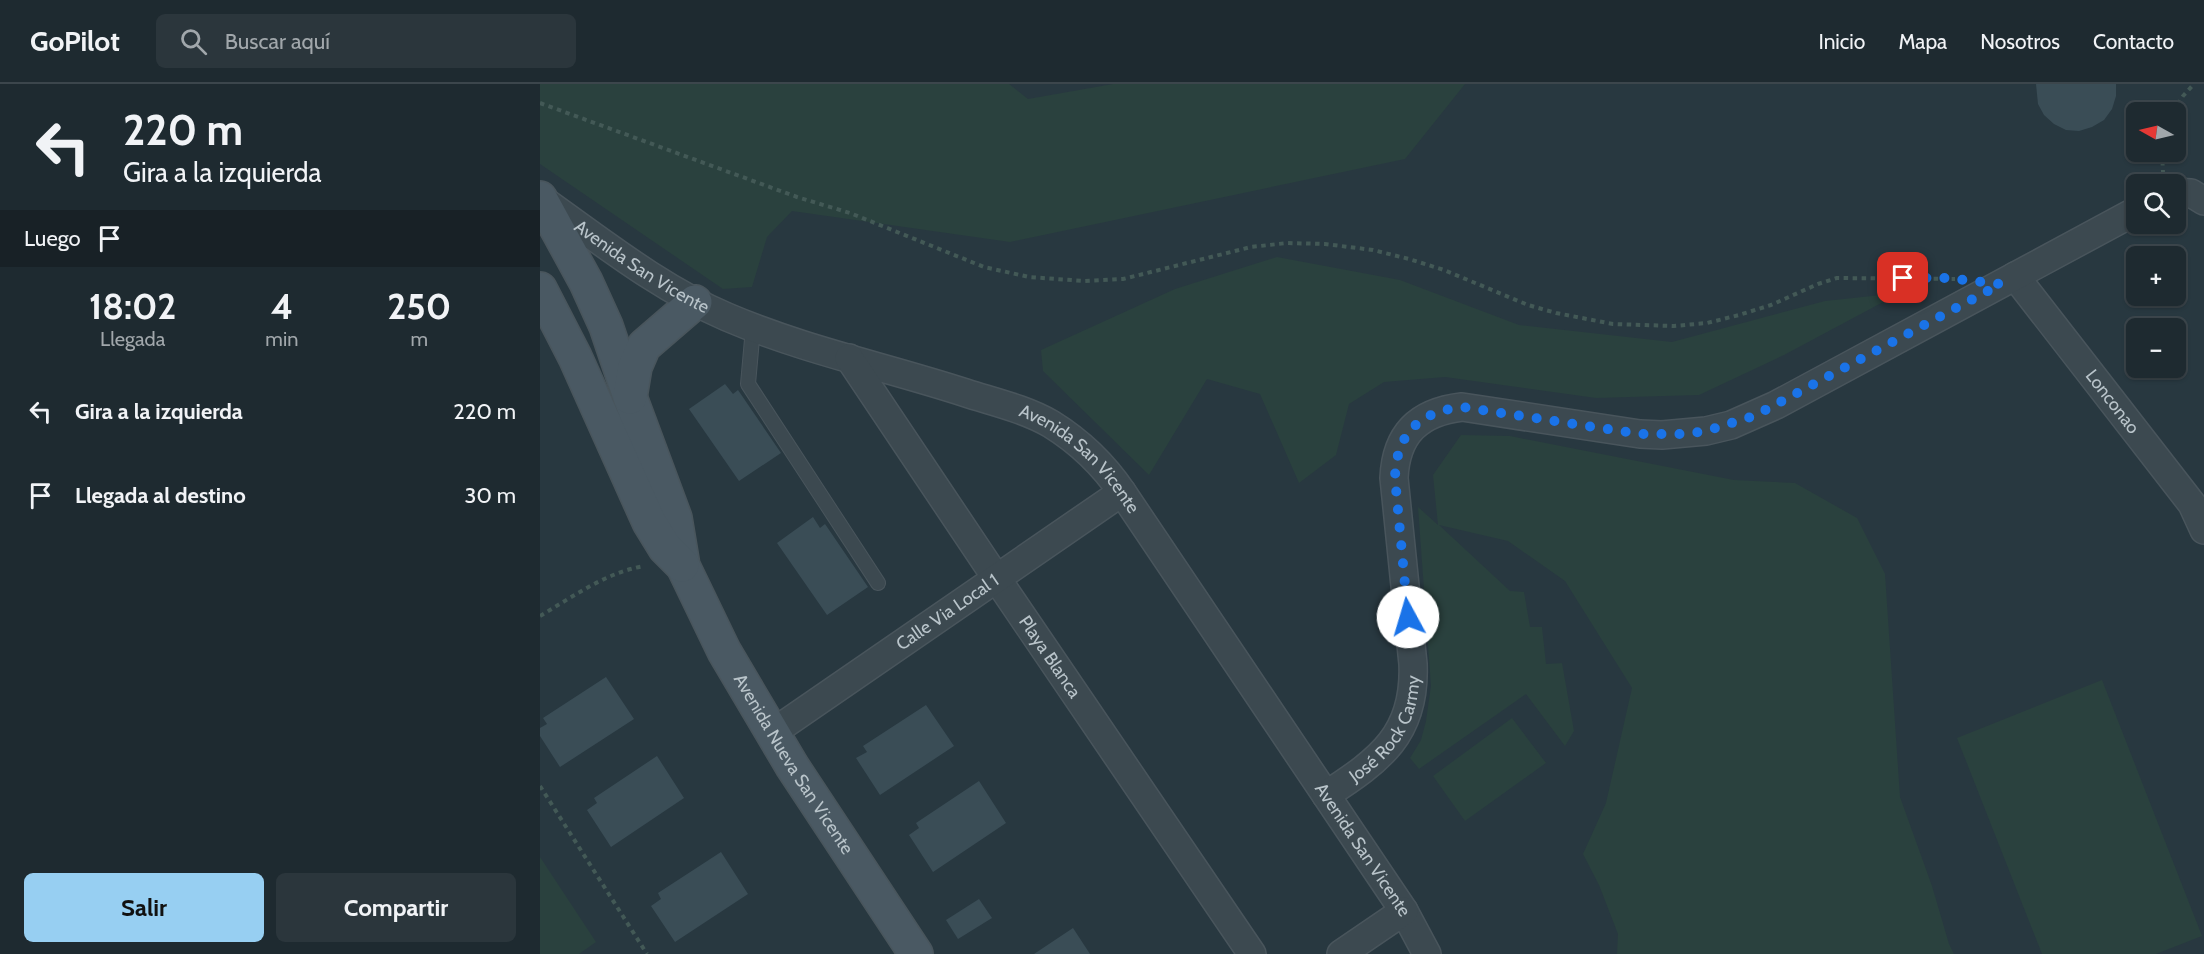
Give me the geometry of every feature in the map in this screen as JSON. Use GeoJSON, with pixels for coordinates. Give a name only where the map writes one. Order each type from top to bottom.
{"type":"FeatureCollection","features":[{"type":"Feature","properties":{"kind":"street","name":"Avenida San Vicente"},"geometry":{"type":"LineString","coordinates":[[540,198],[649,275],[695,302],[753,328],[801,345],[1012,408],[1049,423],[1072,437],[1108,472],[1122,492],[1404,911],[1426,954]]}},
{"type":"Feature","properties":{"kind":"street","name":"Avenida Nueva San Vicente"},"geometry":{"type":"LineString","coordinates":[[540,198],[586,282],[606,326],[675,518],[683,566],[724,651],[772,733],[916,954]]}},
{"type":"Feature","properties":{"kind":"street","name":"José Rock Carmy"},"geometry":{"type":"LineString","coordinates":[[1326,795],[1352,778],[1388,747],[1405,719],[1411,701],[1413,664],[1395,470],[1399,447],[1418,422],[1445,409],[1462,407],[1640,434],[1674,435],[1706,431],[1754,416],[2126,216]]}},
{"type":"Feature","properties":{"kind":"street","name":"Lonconao"},"geometry":{"type":"LineString","coordinates":[[2008,280],[2198,501],[2204,530]]}},
{"type":"Feature","properties":{"kind":"street","name":"Avenida Nueva San Vicente"},"geometry":{"type":"LineString","coordinates":[[540,290],[574,357],[649,522],[665,548],[683,566]]}},
{"type":"Feature","properties":{"kind":"street"},"geometry":{"type":"LineString","coordinates":[[630,397],[635,367],[644,346],[695,302]]}},
{"type":"Feature","properties":{"kind":"street","name":"Playa Blanca"},"geometry":{"type":"LineString","coordinates":[[849,358],[1252,954]]}},
{"type":"Feature","properties":{"kind":"street","name":"Calle Via Local 1"},"geometry":{"type":"LineString","coordinates":[[772,733],[1122,492]]}},
{"type":"Feature","properties":{"kind":"street"},"geometry":{"type":"LineString","coordinates":[[1341,954],[1404,911]]}},
{"type":"Feature","properties":{"kind":"lane"},"geometry":{"type":"LineString","coordinates":[[753,328],[748,384],[878,583]]}},
{"type":"Feature","properties":{"kind":"path"},"geometry":{"type":"LineString","coordinates":[[2179,102],[2194,84]]}},
{"type":"Feature","properties":{"kind":"path"},"geometry":{"type":"LineString","coordinates":[[540,103],[787,193],[850,213],[984,267],[1029,277],[1084,281],[1123,279],[1251,247],[1287,243],[1325,244],[1373,250],[1409,259],[1556,313],[1613,324],[1641,326],[1707,323],[1780,301],[1837,278],[2008,280]]}},
{"type":"Feature","properties":{"kind":"path"},"geometry":{"type":"LineString","coordinates":[[540,615],[600,580],[627,569],[664,564],[683,566]]}},
{"type":"Feature","properties":{"kind":"path"},"geometry":{"type":"LineString","coordinates":[[540,786],[646,954]]}},
{"type":"Feature","properties":{"kind":"green space"},"geometry":{"type":"Polygon","coordinates":[[[540,84],[1009,84],[1028,99],[1113,84],[1465,84],[1405,159],[1010,242],[792,211],[767,237],[752,287],[723,289],[540,164],[540,84]]]}},
{"type":"Feature","properties":{"kind":"green space"},"geometry":{"type":"Polygon","coordinates":[[[1277,257],[1400,280],[1519,325],[1672,342],[1825,301],[1900,293],[1784,355],[1699,395],[1596,398],[1445,377],[1384,382],[1349,404],[1336,455],[1299,483],[1260,394],[1207,379],[1149,475],[1043,371],[1041,350],[1175,289],[1277,257]]]}},
{"type":"Feature","properties":{"kind":"green space"},"geometry":{"type":"Polygon","coordinates":[[[1461,435],[1510,436],[1734,480],[1795,483],[1857,518],[1885,574],[1900,797],[1954,954],[1617,954],[1618,934],[1599,885],[1583,854],[1606,803],[1632,688],[1565,581],[1508,541],[1439,525],[1510,591],[1524,592],[1530,627],[1542,627],[1546,664],[1562,663],[1574,731],[1565,746],[1526,694],[1419,769],[1410,758],[1421,740],[1431,686],[1418,507],[1438,525],[1433,475],[1461,435]]]}},
{"type":"Feature","properties":{"kind":"green space"},"geometry":{"type":"Polygon","coordinates":[[[2102,680],[2202,936],[2156,954],[2042,954],[1957,738],[2102,680]]]}},
{"type":"Feature","properties":{"kind":"green space"},"geometry":{"type":"Polygon","coordinates":[[[1512,718],[1546,763],[1465,821],[1433,776],[1512,718]]]}},
{"type":"Feature","properties":{"kind":"green space"},"geometry":{"type":"Polygon","coordinates":[[[540,857],[596,942],[579,954],[540,954],[540,857]]]}},
{"type":"Feature","properties":{"kind":"building"},"geometry":{"type":"Polygon","coordinates":[[[2036,84],[2116,84],[2116,96],[2112,109],[2104,120],[2079,131],[2066,130],[2054,124],[2044,115],[2038,104],[2036,84]]]}},
{"type":"Feature","properties":{"kind":"building"},"geometry":{"type":"Polygon","coordinates":[[[725,384],[733,394],[738,390],[781,453],[739,481],[689,409],[725,384]]]}},
{"type":"Feature","properties":{"kind":"building"},"geometry":{"type":"Polygon","coordinates":[[[813,517],[820,528],[825,524],[868,587],[827,615],[777,543],[813,517]]]}},
{"type":"Feature","properties":{"kind":"building"},"geometry":{"type":"Polygon","coordinates":[[[606,677],[634,719],[560,767],[540,736],[540,728],[547,724],[543,718],[606,677]]]}},
{"type":"Feature","properties":{"kind":"building"},"geometry":{"type":"Polygon","coordinates":[[[926,705],[954,746],[880,795],[856,758],[867,752],[863,746],[926,705]]]}},
{"type":"Feature","properties":{"kind":"building"},"geometry":{"type":"Polygon","coordinates":[[[657,756],[684,798],[611,847],[587,810],[597,803],[594,798],[657,756]]]}},
{"type":"Feature","properties":{"kind":"building"},"geometry":{"type":"Polygon","coordinates":[[[979,781],[1006,823],[933,872],[909,835],[919,828],[916,823],[979,781]]]}},
{"type":"Feature","properties":{"kind":"building"},"geometry":{"type":"Polygon","coordinates":[[[721,852],[748,894],[675,942],[651,906],[661,899],[658,893],[721,852]]]}},
{"type":"Feature","properties":{"kind":"building"},"geometry":{"type":"Polygon","coordinates":[[[979,899],[992,918],[958,939],[946,920],[979,899]]]}},
{"type":"Feature","properties":{"kind":"building"},"geometry":{"type":"Polygon","coordinates":[[[1073,928],[1090,954],[1034,954],[1073,928]]]}},
{"type":"Feature","properties":{"kind":"route"},"geometry":{"type":"LineString","coordinates":[[1408,617],[1395,462],[1399,447],[1418,422],[1445,409],[1462,407],[1640,434],[1662,435],[1706,431],[1754,416],[2001,284],[1947,278],[1903,278]]}}]}
